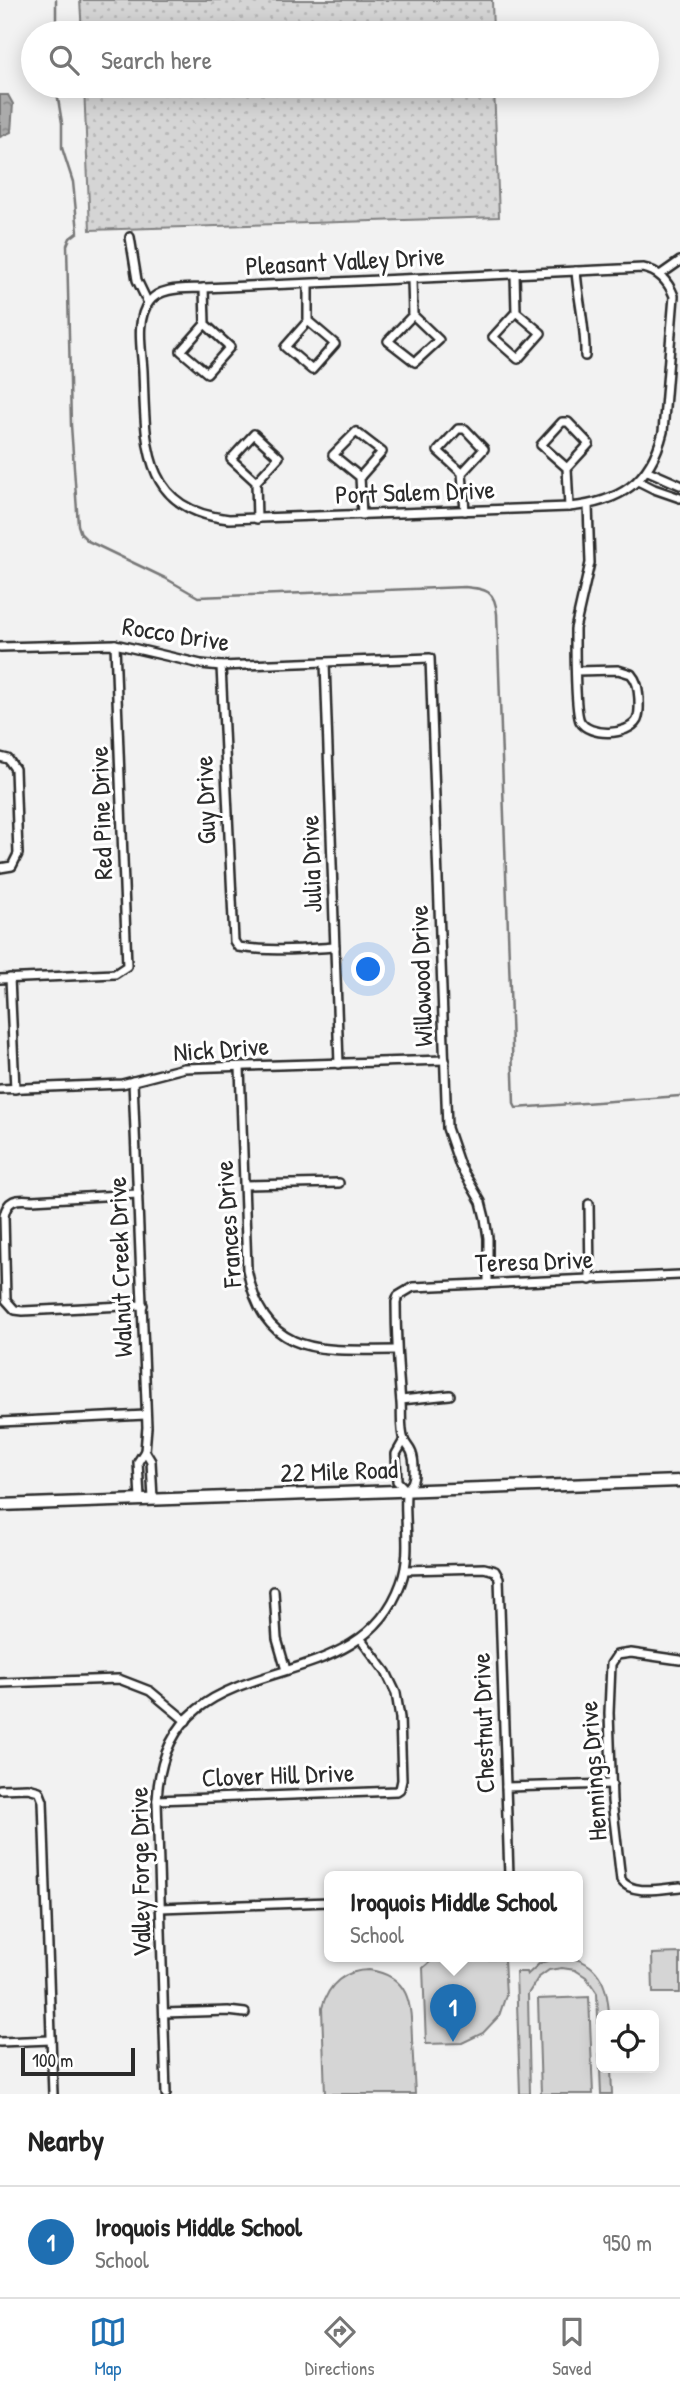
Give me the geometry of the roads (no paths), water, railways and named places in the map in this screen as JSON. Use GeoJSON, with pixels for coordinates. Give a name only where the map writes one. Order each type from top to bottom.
{"type":"FeatureCollection","features":[{"type":"Feature","properties":{"kind":"street"},"geometry":{"type":"LineString","coordinates":[[130,237],[137,279],[148,303]]}},
{"type":"Feature","properties":{"kind":"street"},"geometry":{"type":"LineString","coordinates":[[680,261],[671,265],[663,278],[675,302],[663,432],[658,452],[648,471],[680,485]]}},
{"type":"Feature","properties":{"kind":"street","name":"Pleasant Valley Drive"},"geometry":{"type":"LineString","coordinates":[[148,303],[157,295],[169,291],[204,288],[643,268],[663,278]]}},
{"type":"Feature","properties":{"kind":"street"},"geometry":{"type":"LineString","coordinates":[[576,271],[578,305],[583,315],[586,335],[585,356]]}},
{"type":"Feature","properties":{"kind":"street"},"geometry":{"type":"LineString","coordinates":[[515,274],[516,312],[493,337],[518,359],[541,333],[516,312]]}},
{"type":"Feature","properties":{"kind":"street"},"geometry":{"type":"LineString","coordinates":[[412,280],[414,315],[439,340],[415,362],[388,341],[414,315]]}},
{"type":"Feature","properties":{"kind":"street"},"geometry":{"type":"LineString","coordinates":[[309,284],[309,321],[285,347],[312,370],[335,344],[309,321]]}},
{"type":"Feature","properties":{"kind":"street"},"geometry":{"type":"LineString","coordinates":[[204,288],[205,324],[181,351],[206,373],[230,347],[205,324]]}},
{"type":"Feature","properties":{"kind":"street","name":"Port Salem Drive"},"geometry":{"type":"LineString","coordinates":[[148,303],[141,322],[148,453],[161,482],[178,500],[197,512],[229,519],[257,519],[569,507],[588,505],[618,495],[648,471]]}},
{"type":"Feature","properties":{"kind":"street"},"geometry":{"type":"LineString","coordinates":[[566,468],[589,444],[568,422],[562,422],[541,445],[566,468],[569,507]]}},
{"type":"Feature","properties":{"kind":"street"},"geometry":{"type":"LineString","coordinates":[[462,473],[484,449],[465,429],[457,429],[438,451],[462,473],[465,511]]}},
{"type":"Feature","properties":{"kind":"street"},"geometry":{"type":"LineString","coordinates":[[360,477],[333,455],[356,432],[382,452],[360,477],[362,515]]}},
{"type":"Feature","properties":{"kind":"street"},"geometry":{"type":"LineString","coordinates":[[256,482],[231,459],[254,434],[279,457],[256,482],[257,519]]}},
{"type":"Feature","properties":{"kind":"street"},"geometry":{"type":"LineString","coordinates":[[638,481],[680,498]]}},
{"type":"Feature","properties":{"kind":"street"},"geometry":{"type":"LineString","coordinates":[[576,671],[624,670],[631,674],[638,686],[639,710],[631,727],[619,731],[591,730],[582,724],[578,717],[576,671],[575,629],[590,563],[588,505]]}},
{"type":"Feature","properties":{"kind":"street","name":"Rocco Drive"},"geometry":{"type":"LineString","coordinates":[[0,647],[114,644],[221,666],[430,658]]}},
{"type":"Feature","properties":{"kind":"street","name":"Red Pine Drive"},"geometry":{"type":"LineString","coordinates":[[10,978],[115,974],[124,969],[128,961],[114,644]]}},
{"type":"Feature","properties":{"kind":"street","name":"Willowood Drive"},"geometry":{"type":"LineString","coordinates":[[430,658],[447,1128],[460,1166],[481,1202],[488,1238],[488,1284]]}},
{"type":"Feature","properties":{"kind":"street","name":"Julia Drive"},"geometry":{"type":"LineString","coordinates":[[325,663],[339,1064]]}},
{"type":"Feature","properties":{"kind":"street","name":"Guy Drive"},"geometry":{"type":"LineString","coordinates":[[221,666],[232,933],[238,947],[248,949],[335,947]]}},
{"type":"Feature","properties":{"kind":"street"},"geometry":{"type":"LineString","coordinates":[[0,757],[10,761],[15,769],[18,854],[12,866],[0,868]]}},
{"type":"Feature","properties":{"kind":"street"},"geometry":{"type":"LineString","coordinates":[[0,979],[10,978],[15,1088]]}},
{"type":"Feature","properties":{"kind":"street","name":"Nick Drive"},"geometry":{"type":"LineString","coordinates":[[0,1089],[133,1081],[184,1068],[445,1060]]}},
{"type":"Feature","properties":{"kind":"street","name":"Frances Drive"},"geometry":{"type":"LineString","coordinates":[[240,1067],[247,1269],[252,1294],[261,1312],[290,1340],[308,1347],[326,1350],[396,1350]]}},
{"type":"Feature","properties":{"kind":"street","name":"Walnut Creek Drive"},"geometry":{"type":"LineString","coordinates":[[133,1081],[143,1305],[145,1451],[150,1461],[153,1499]]}},
{"type":"Feature","properties":{"kind":"street"},"geometry":{"type":"LineString","coordinates":[[245,1185],[339,1183]]}},
{"type":"Feature","properties":{"kind":"street"},"geometry":{"type":"LineString","coordinates":[[138,1194],[11,1201],[5,1206],[4,1216],[6,1300],[15,1310],[143,1305]]}},
{"type":"Feature","properties":{"kind":"street"},"geometry":{"type":"LineString","coordinates":[[589,1204],[590,1280]]}},
{"type":"Feature","properties":{"kind":"street","name":"Teresa Drive"},"geometry":{"type":"LineString","coordinates":[[396,1302],[398,1296],[413,1287],[680,1275]]}},
{"type":"Feature","properties":{"kind":"street","name":"Valley Forge Drive"},"geometry":{"type":"LineString","coordinates":[[166,2094],[157,1800],[163,1763],[172,1741],[186,1721],[204,1704],[225,1691],[326,1658],[361,1639],[390,1606],[405,1570],[408,1532],[406,1490],[413,1480],[412,1454],[404,1440],[396,1350],[396,1302]]}},
{"type":"Feature","properties":{"kind":"street"},"geometry":{"type":"LineString","coordinates":[[401,1400],[450,1395]]}},
{"type":"Feature","properties":{"kind":"street"},"geometry":{"type":"LineString","coordinates":[[0,1422],[146,1415]]}},
{"type":"Feature","properties":{"kind":"street","name":"Valley Forge Drive"},"geometry":{"type":"LineString","coordinates":[[404,1440],[396,1454],[397,1481],[406,1490]]}},
{"type":"Feature","properties":{"kind":"street","name":"Walnut Creek Drive"},"geometry":{"type":"LineString","coordinates":[[140,1499],[138,1462],[145,1451]]}},
{"type":"Feature","properties":{"kind":"street","name":"22 Mile Road"},"geometry":{"type":"LineString","coordinates":[[0,1505],[680,1480]]}},
{"type":"Feature","properties":{"kind":"street","name":"Chestnut Drive"},"geometry":{"type":"LineString","coordinates":[[405,1570],[484,1568],[495,1571],[499,1578],[509,1871]]}},
{"type":"Feature","properties":{"kind":"street"},"geometry":{"type":"LineString","coordinates":[[274,1591],[276,1639],[286,1670]]}},
{"type":"Feature","properties":{"kind":"street","name":"Clover Hill Drive"},"geometry":{"type":"LineString","coordinates":[[157,1800],[393,1792],[400,1788],[400,1718],[396,1693],[386,1672],[361,1639]]}},
{"type":"Feature","properties":{"kind":"street","name":"Hennings Drive"},"geometry":{"type":"LineString","coordinates":[[680,1660],[631,1653],[617,1655],[611,1664],[609,1693],[612,1784],[620,1874],[625,1885],[635,1889],[680,1888]]}},
{"type":"Feature","properties":{"kind":"street"},"geometry":{"type":"LineString","coordinates":[[0,1683],[119,1679],[150,1691],[186,1721]]}},
{"type":"Feature","properties":{"kind":"street"},"geometry":{"type":"LineString","coordinates":[[506,1787],[612,1784]]}},
{"type":"Feature","properties":{"kind":"street"},"geometry":{"type":"LineString","coordinates":[[0,1789],[28,1788],[39,1791],[43,1801],[53,2094]]}},
{"type":"Feature","properties":{"kind":"street"},"geometry":{"type":"LineString","coordinates":[[160,1908],[324,1902]]}},
{"type":"Feature","properties":{"kind":"street"},"geometry":{"type":"LineString","coordinates":[[164,2013],[245,2013]]}},
{"type":"Feature","properties":{"kind":"street"},"geometry":{"type":"LineString","coordinates":[[0,2042],[51,2039]]}},
{"type":"Feature","properties":{"kind":"water"},"geometry":{"type":"Polygon","coordinates":[[[0,95],[8,95],[13,104],[11,132],[0,137],[0,95]]]}},
{"type":"Feature","properties":{"kind":"waterway"},"geometry":{"type":"LineString","coordinates":[[56,0],[56,21]]}},
{"type":"Feature","properties":{"kind":"waterway"},"geometry":{"type":"LineString","coordinates":[[58,98],[62,148],[73,182],[78,232],[70,238],[67,245],[71,425],[78,525],[81,534],[88,541],[198,597],[465,587],[484,590],[492,595],[497,614],[514,1104],[516,1108],[680,1096]]}},
{"type":"Feature","properties":{"kind":"place","name":"Iroquois Middle School"},"geometry":{"type":"Point","coordinates":[453,2042]}}]}
